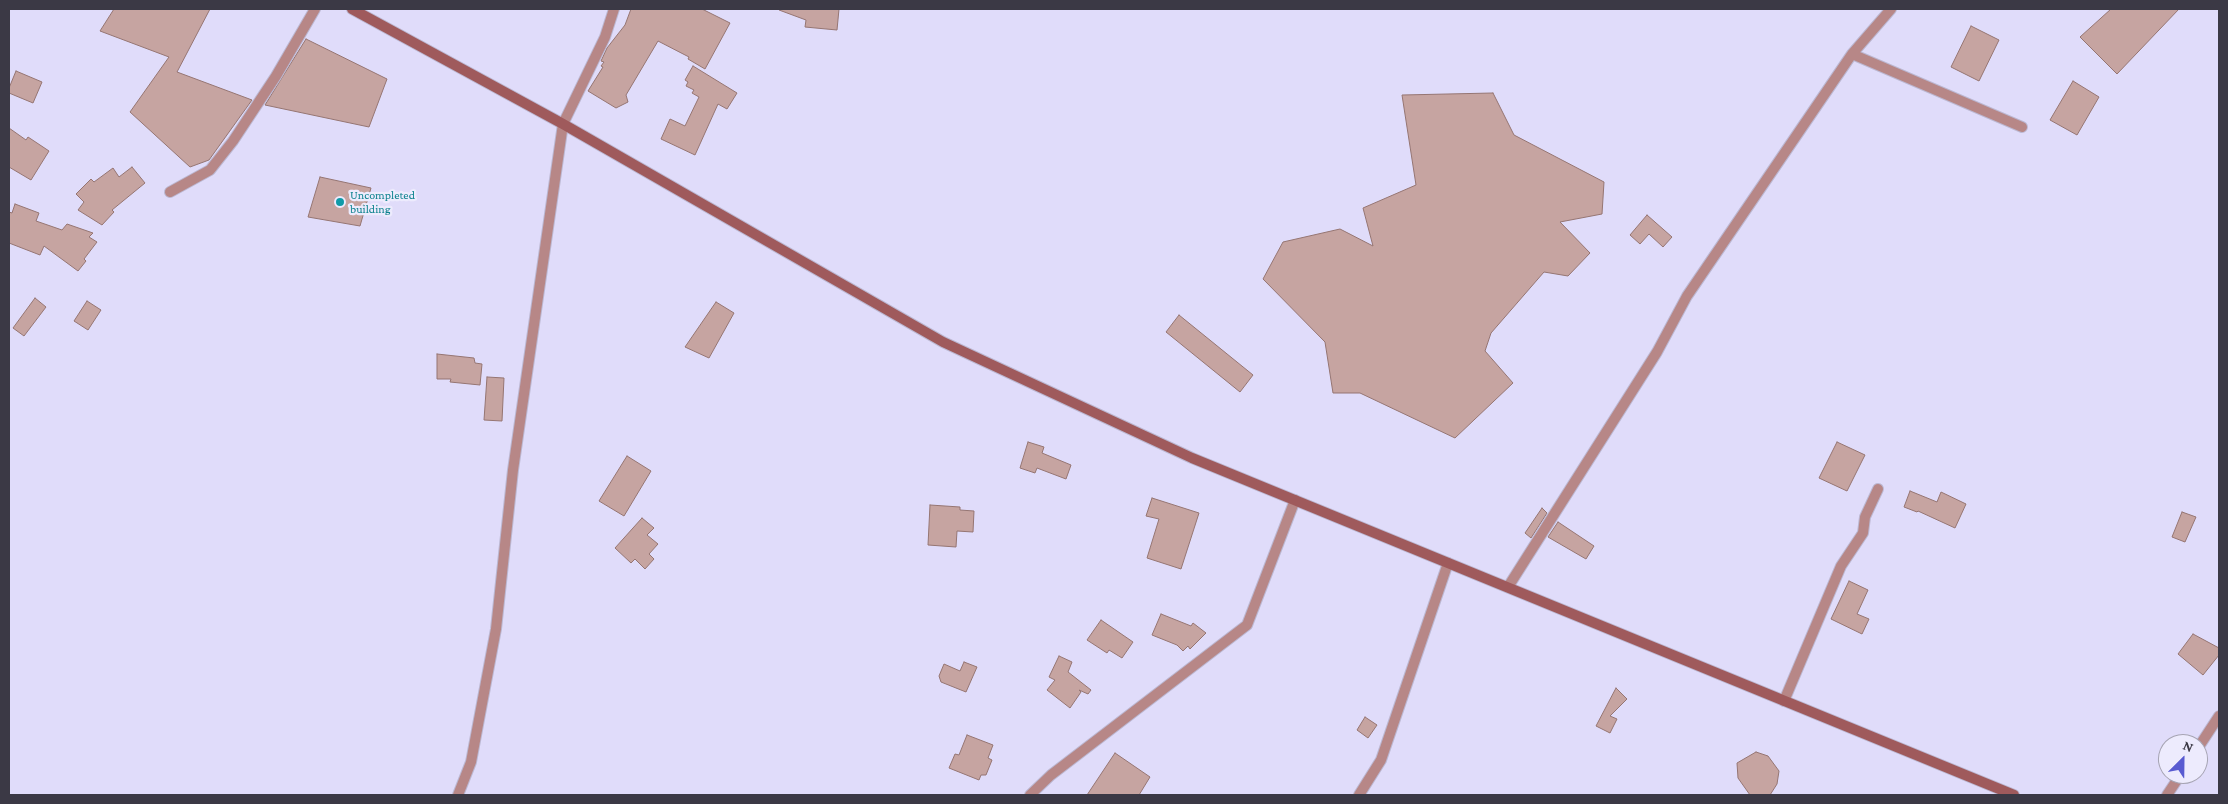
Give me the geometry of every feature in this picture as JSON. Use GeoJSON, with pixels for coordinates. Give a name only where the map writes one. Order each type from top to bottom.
{"type":"FeatureCollection","features":[{"type":"Feature","properties":{"kind":"main road"},"geometry":{"type":"LineString","coordinates":[[352,9],[563,124],[943,342],[1192,458],[2014,795]]}},
{"type":"Feature","properties":{"kind":"street"},"geometry":{"type":"LineString","coordinates":[[170,192],[210,170],[233,141],[276,76],[314,9]]}},
{"type":"Feature","properties":{"kind":"street"},"geometry":{"type":"LineString","coordinates":[[458,795],[471,762],[496,629],[513,470],[563,124],[605,37],[614,9]]}},
{"type":"Feature","properties":{"kind":"street"},"geometry":{"type":"LineString","coordinates":[[1508,587],[1647,368],[1687,296],[1852,54],[1891,9]]}},
{"type":"Feature","properties":{"kind":"street"},"geometry":{"type":"LineString","coordinates":[[1852,54],[2022,127]]}},
{"type":"Feature","properties":{"kind":"street"},"geometry":{"type":"LineString","coordinates":[[1784,701],[1841,566],[1863,533],[1865,517],[1878,489]]}},
{"type":"Feature","properties":{"kind":"street"},"geometry":{"type":"LineString","coordinates":[[1030,795],[1051,775],[1247,625],[1295,500]]}},
{"type":"Feature","properties":{"kind":"street"},"geometry":{"type":"LineString","coordinates":[[1359,795],[1381,760],[1448,563]]}},
{"type":"Feature","properties":{"kind":"street"},"geometry":{"type":"LineString","coordinates":[[2207,734],[2219,716]]}},
{"type":"Feature","properties":{"kind":"street"},"geometry":{"type":"LineString","coordinates":[[2167,795],[2174,784]]}},
{"type":"Feature","properties":{"kind":"building"},"geometry":{"type":"Polygon","coordinates":[[[114,9],[210,9],[177,72],[252,100],[209,160],[190,167],[130,112],[169,57],[100,31],[114,9]]]}},
{"type":"Feature","properties":{"kind":"building"},"geometry":{"type":"Polygon","coordinates":[[[631,9],[702,9],[730,23],[705,69],[688,59],[689,57],[658,41],[626,95],[628,102],[616,108],[588,91],[603,67],[601,66],[604,62],[601,61],[607,48],[625,25],[631,9]]]}},
{"type":"Feature","properties":{"kind":"building"},"geometry":{"type":"Polygon","coordinates":[[[780,9],[839,9],[837,30],[805,27],[806,20],[780,9]]]}},
{"type":"Feature","properties":{"kind":"building"},"geometry":{"type":"Polygon","coordinates":[[[2111,9],[2179,9],[2117,74],[2080,37],[2111,9]]]}},
{"type":"Feature","properties":{"kind":"building"},"geometry":{"type":"Polygon","coordinates":[[[1971,26],[1999,40],[1979,81],[1951,67],[1971,26]]]}},
{"type":"Feature","properties":{"kind":"building"},"geometry":{"type":"Polygon","coordinates":[[[306,39],[387,79],[369,127],[265,105],[306,39]]]}},
{"type":"Feature","properties":{"kind":"building"},"geometry":{"type":"Polygon","coordinates":[[[693,66],[737,93],[727,109],[718,104],[695,155],[661,139],[670,119],[685,126],[699,97],[692,93],[694,90],[686,86],[688,82],[685,80],[693,66]]]}},
{"type":"Feature","properties":{"kind":"building"},"geometry":{"type":"Polygon","coordinates":[[[16,71],[42,82],[33,103],[9,93],[9,88],[16,71]]]}},
{"type":"Feature","properties":{"kind":"building"},"geometry":{"type":"Polygon","coordinates":[[[2073,81],[2099,97],[2077,135],[2050,120],[2073,81]]]}},
{"type":"Feature","properties":{"kind":"building"},"geometry":{"type":"Polygon","coordinates":[[[1493,93],[1514,135],[1604,182],[1602,214],[1560,222],[1590,253],[1568,276],[1544,272],[1491,333],[1485,351],[1513,383],[1455,438],[1360,393],[1333,393],[1325,342],[1263,279],[1283,242],[1340,229],[1373,246],[1363,208],[1416,185],[1402,95],[1493,93]]]}},
{"type":"Feature","properties":{"kind":"building"},"geometry":{"type":"Polygon","coordinates":[[[9,128],[26,140],[28,137],[49,151],[31,180],[9,167],[9,128]]]}},
{"type":"Feature","properties":{"kind":"building"},"geometry":{"type":"Polygon","coordinates":[[[132,167],[145,183],[112,210],[114,212],[102,225],[78,210],[84,202],[76,194],[91,179],[94,182],[113,168],[119,177],[132,167]]]}},
{"type":"Feature","properties":{"kind":"building","name":"Uncompleted building"},"geometry":{"type":"Polygon","coordinates":[[[320,177],[371,188],[360,226],[308,217],[320,177]]]}},
{"type":"Feature","properties":{"kind":"building"},"geometry":{"type":"Polygon","coordinates":[[[15,204],[39,213],[36,221],[62,230],[67,224],[93,233],[89,237],[97,242],[84,259],[86,261],[78,271],[44,246],[40,255],[9,243],[9,212],[12,213],[15,204]]]}},
{"type":"Feature","properties":{"kind":"building"},"geometry":{"type":"Polygon","coordinates":[[[1647,215],[1672,237],[1663,247],[1649,234],[1640,244],[1630,235],[1647,215]]]}},
{"type":"Feature","properties":{"kind":"building"},"geometry":{"type":"Polygon","coordinates":[[[35,298],[46,307],[24,336],[13,328],[35,298]]]}},
{"type":"Feature","properties":{"kind":"building"},"geometry":{"type":"Polygon","coordinates":[[[87,301],[101,310],[88,330],[74,321],[87,301]]]}},
{"type":"Feature","properties":{"kind":"building"},"geometry":{"type":"Polygon","coordinates":[[[716,302],[734,313],[709,358],[685,347],[716,302]]]}},
{"type":"Feature","properties":{"kind":"building"},"geometry":{"type":"Polygon","coordinates":[[[1179,315],[1253,375],[1240,392],[1166,332],[1179,315]]]}},
{"type":"Feature","properties":{"kind":"building"},"geometry":{"type":"Polygon","coordinates":[[[437,354],[474,358],[475,363],[482,364],[480,385],[450,382],[451,379],[437,379],[437,354]]]}},
{"type":"Feature","properties":{"kind":"building"},"geometry":{"type":"Polygon","coordinates":[[[487,377],[504,378],[502,421],[484,420],[487,377]]]}},
{"type":"Feature","properties":{"kind":"building"},"geometry":{"type":"Polygon","coordinates":[[[1028,442],[1044,447],[1042,453],[1071,465],[1066,479],[1037,468],[1035,473],[1020,468],[1028,442]]]}},
{"type":"Feature","properties":{"kind":"building"},"geometry":{"type":"Polygon","coordinates":[[[1837,442],[1865,455],[1847,491],[1819,478],[1837,442]]]}},
{"type":"Feature","properties":{"kind":"building"},"geometry":{"type":"Polygon","coordinates":[[[627,456],[651,471],[624,516],[599,501],[627,456]]]}},
{"type":"Feature","properties":{"kind":"building"},"geometry":{"type":"Polygon","coordinates":[[[1910,491],[1937,502],[1941,492],[1966,504],[1955,528],[1918,511],[1904,507],[1910,491]]]}},
{"type":"Feature","properties":{"kind":"building"},"geometry":{"type":"Polygon","coordinates":[[[1152,498],[1199,513],[1181,569],[1147,558],[1159,519],[1146,516],[1152,498]]]}},
{"type":"Feature","properties":{"kind":"building"},"geometry":{"type":"Polygon","coordinates":[[[930,505],[960,507],[960,510],[974,511],[973,532],[957,531],[956,547],[928,545],[930,505]]]}},
{"type":"Feature","properties":{"kind":"building"},"geometry":{"type":"Polygon","coordinates":[[[1542,508],[1547,513],[1531,538],[1525,533],[1542,508]]]}},
{"type":"Feature","properties":{"kind":"building"},"geometry":{"type":"Polygon","coordinates":[[[2182,512],[2196,517],[2185,542],[2172,537],[2182,512]]]}},
{"type":"Feature","properties":{"kind":"building"},"geometry":{"type":"Polygon","coordinates":[[[642,518],[654,528],[647,535],[658,544],[649,554],[654,559],[645,569],[635,559],[631,563],[615,548],[642,518]]]}},
{"type":"Feature","properties":{"kind":"building"},"geometry":{"type":"Polygon","coordinates":[[[1558,522],[1594,546],[1586,559],[1548,537],[1558,522]]]}},
{"type":"Feature","properties":{"kind":"building"},"geometry":{"type":"Polygon","coordinates":[[[1849,581],[1868,590],[1857,614],[1869,619],[1862,634],[1831,619],[1849,581]]]}},
{"type":"Feature","properties":{"kind":"building"},"geometry":{"type":"Polygon","coordinates":[[[1161,614],[1191,626],[1193,623],[1206,633],[1190,649],[1188,646],[1183,651],[1177,645],[1152,635],[1161,614]]]}},
{"type":"Feature","properties":{"kind":"building"},"geometry":{"type":"Polygon","coordinates":[[[1101,620],[1133,642],[1122,658],[1109,650],[1107,653],[1087,640],[1101,620]]]}},
{"type":"Feature","properties":{"kind":"building"},"geometry":{"type":"Polygon","coordinates":[[[2193,634],[2219,648],[2219,655],[2203,675],[2178,654],[2193,634]]]}},
{"type":"Feature","properties":{"kind":"building"},"geometry":{"type":"Polygon","coordinates":[[[1059,656],[1072,662],[1068,672],[1091,690],[1088,694],[1079,690],[1081,692],[1070,708],[1047,690],[1055,680],[1049,677],[1059,656]]]}},
{"type":"Feature","properties":{"kind":"building"},"geometry":{"type":"Polygon","coordinates":[[[964,662],[977,667],[966,692],[941,682],[939,676],[944,664],[960,671],[964,662]]]}},
{"type":"Feature","properties":{"kind":"building"},"geometry":{"type":"Polygon","coordinates":[[[1616,688],[1627,699],[1610,716],[1617,719],[1610,733],[1596,726],[1616,688]]]}},
{"type":"Feature","properties":{"kind":"building"},"geometry":{"type":"Polygon","coordinates":[[[1365,717],[1377,725],[1368,738],[1357,730],[1365,717]]]}},
{"type":"Feature","properties":{"kind":"building"},"geometry":{"type":"Polygon","coordinates":[[[967,735],[993,745],[988,758],[992,760],[986,775],[981,775],[979,780],[949,768],[955,754],[959,755],[967,735]]]}},
{"type":"Feature","properties":{"kind":"building"},"geometry":{"type":"Polygon","coordinates":[[[1756,752],[1768,756],[1779,771],[1777,784],[1770,795],[1750,795],[1738,778],[1737,763],[1756,752]]]}},
{"type":"Feature","properties":{"kind":"building"},"geometry":{"type":"Polygon","coordinates":[[[1115,753],[1150,777],[1139,795],[1087,795],[1115,753]]]}},
{"type":"Feature","properties":{"kind":"place","name":"Uncompleted building"},"geometry":{"type":"Point","coordinates":[340,202]}}]}
